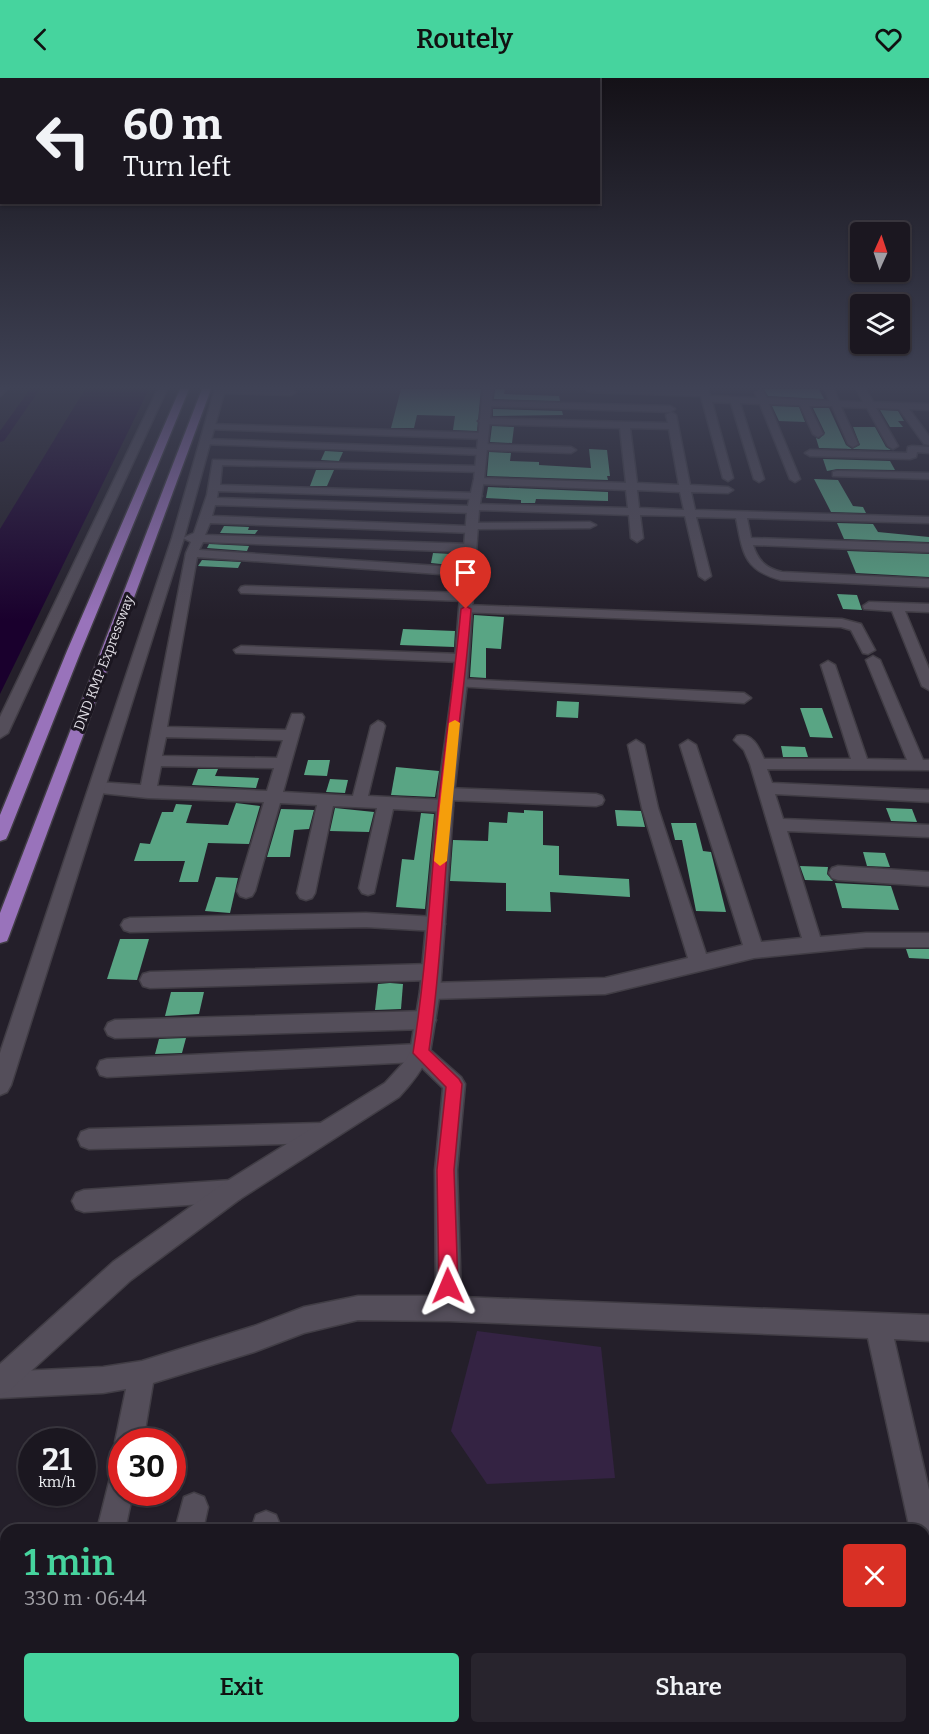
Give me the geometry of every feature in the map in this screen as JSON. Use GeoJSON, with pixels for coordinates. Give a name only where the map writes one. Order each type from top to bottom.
{"type":"FeatureCollection","features":[{"type":"Feature","properties":{"kind":"highway","name":"DND KMP Expressway"},"geometry":{"type":"LineString","coordinates":[[0,835],[74,651],[152,466]]}},
{"type":"Feature","properties":{"kind":"highway","name":"DND KMP Expressway"},"geometry":{"type":"LineString","coordinates":[[0,936],[186,466]]}},
{"type":"Feature","properties":{"kind":"street"},"geometry":{"type":"LineString","coordinates":[[0,733],[126,466]]}},
{"type":"Feature","properties":{"kind":"street"},"geometry":{"type":"LineString","coordinates":[[148,792],[192,553],[200,537],[217,466]]}},
{"type":"Feature","properties":{"kind":"street"},"geometry":{"type":"LineString","coordinates":[[255,466],[377,480],[479,468],[590,525]]}},
{"type":"Feature","properties":{"kind":"street"},"geometry":{"type":"LineString","coordinates":[[377,480],[382,466]]}},
{"type":"Feature","properties":{"kind":"street"},"geometry":{"type":"LineString","coordinates":[[630,466],[637,538]]}},
{"type":"Feature","properties":{"kind":"street"},"geometry":{"type":"LineString","coordinates":[[681,466],[705,576]]}},
{"type":"Feature","properties":{"kind":"street"},"geometry":{"type":"LineString","coordinates":[[725,466],[728,478]]}},
{"type":"Feature","properties":{"kind":"street"},"geometry":{"type":"LineString","coordinates":[[755,466],[759,478]]}},
{"type":"Feature","properties":{"kind":"street"},"geometry":{"type":"LineString","coordinates":[[790,466],[795,479]]}},
{"type":"Feature","properties":{"kind":"street"},"geometry":{"type":"LineString","coordinates":[[0,1085],[199,468],[217,470]]}},
{"type":"Feature","properties":{"kind":"street"},"geometry":{"type":"LineString","coordinates":[[204,519],[479,468]]}},
{"type":"Feature","properties":{"kind":"street"},"geometry":{"type":"LineString","coordinates":[[0,1383],[123,1270],[232,1191],[392,1090],[413,1067],[420,1053],[426,1020],[445,800],[460,683],[470,548],[479,468]]}},
{"type":"Feature","properties":{"kind":"street"},"geometry":{"type":"LineString","coordinates":[[211,495],[479,468],[632,488],[728,490]]}},
{"type":"Feature","properties":{"kind":"street"},"geometry":{"type":"LineString","coordinates":[[211,495],[479,468],[636,512],[929,520]]}},
{"type":"Feature","properties":{"kind":"street"},"geometry":{"type":"LineString","coordinates":[[837,474],[929,476]]}},
{"type":"Feature","properties":{"kind":"street"},"geometry":{"type":"LineString","coordinates":[[741,515],[754,564],[770,574],[929,583]]}},
{"type":"Feature","properties":{"kind":"street"},"geometry":{"type":"LineString","coordinates":[[178,538],[470,548]]}},
{"type":"Feature","properties":{"kind":"street"},"geometry":{"type":"LineString","coordinates":[[747,541],[929,548]]}},
{"type":"Feature","properties":{"kind":"street"},"geometry":{"type":"LineString","coordinates":[[192,553],[468,572]]}},
{"type":"Feature","properties":{"kind":"street"},"geometry":{"type":"LineString","coordinates":[[245,590],[842,623],[856,627],[923,765],[758,764]]}},
{"type":"Feature","properties":{"kind":"street"},"geometry":{"type":"LineString","coordinates":[[869,606],[929,608]]}},
{"type":"Feature","properties":{"kind":"street"},"geometry":{"type":"LineString","coordinates":[[897,607],[929,686]]}},
{"type":"Feature","properties":{"kind":"street"},"geometry":{"type":"LineString","coordinates":[[241,650],[461,658]]}},
{"type":"Feature","properties":{"kind":"street"},"geometry":{"type":"LineString","coordinates":[[828,665],[860,763]]}},
{"type":"Feature","properties":{"kind":"street"},"geometry":{"type":"LineString","coordinates":[[460,683],[744,698]]}},
{"type":"Feature","properties":{"kind":"street"},"geometry":{"type":"LineString","coordinates":[[246,891],[297,717]]}},
{"type":"Feature","properties":{"kind":"street"},"geometry":{"type":"LineString","coordinates":[[359,802],[378,726]]}},
{"type":"Feature","properties":{"kind":"street"},"geometry":{"type":"LineString","coordinates":[[160,732],[291,735]]}},
{"type":"Feature","properties":{"kind":"street"},"geometry":{"type":"LineString","coordinates":[[742,740],[751,747],[758,764],[813,944]]}},
{"type":"Feature","properties":{"kind":"street"},"geometry":{"type":"LineString","coordinates":[[636,745],[650,808],[699,962]]}},
{"type":"Feature","properties":{"kind":"street"},"geometry":{"type":"LineString","coordinates":[[688,745],[754,950]]}},
{"type":"Feature","properties":{"kind":"street"},"geometry":{"type":"LineString","coordinates":[[154,761],[283,763]]}},
{"type":"Feature","properties":{"kind":"street"},"geometry":{"type":"LineString","coordinates":[[97,788],[272,799],[386,803],[445,800],[596,800]]}},
{"type":"Feature","properties":{"kind":"street"},"geometry":{"type":"LineString","coordinates":[[766,788],[929,796]]}},
{"type":"Feature","properties":{"kind":"street"},"geometry":{"type":"LineString","coordinates":[[306,893],[326,801]]}},
{"type":"Feature","properties":{"kind":"street"},"geometry":{"type":"LineString","coordinates":[[368,888],[386,803]]}},
{"type":"Feature","properties":{"kind":"street"},"geometry":{"type":"LineString","coordinates":[[776,825],[929,831]]}},
{"type":"Feature","properties":{"kind":"street"},"geometry":{"type":"LineString","coordinates":[[838,873],[929,879]]}},
{"type":"Feature","properties":{"kind":"street"},"geometry":{"type":"LineString","coordinates":[[130,925],[366,920],[436,924]]}},
{"type":"Feature","properties":{"kind":"street"},"geometry":{"type":"LineString","coordinates":[[150,980],[430,981],[605,986],[754,950],[866,940],[929,940]]}},
{"type":"Feature","properties":{"kind":"street"},"geometry":{"type":"LineString","coordinates":[[115,1029],[426,1020]]}},
{"type":"Feature","properties":{"kind":"street"},"geometry":{"type":"LineString","coordinates":[[107,1068],[420,1053],[454,1084],[446,1170],[449,1309]]}},
{"type":"Feature","properties":{"kind":"street"},"geometry":{"type":"LineString","coordinates":[[89,1139],[322,1133]]}},
{"type":"Feature","properties":{"kind":"street"},"geometry":{"type":"LineString","coordinates":[[84,1201],[232,1191]]}},
{"type":"Feature","properties":{"kind":"street"},"geometry":{"type":"LineString","coordinates":[[0,1383],[103,1380],[142,1374],[254,1339],[304,1320],[358,1308],[449,1309],[929,1328]]}},
{"type":"Feature","properties":{"kind":"street"},"geometry":{"type":"LineString","coordinates":[[878,1326],[923,1524]]}},
{"type":"Feature","properties":{"kind":"street"},"geometry":{"type":"LineString","coordinates":[[132,1428],[142,1374]]}},
{"type":"Feature","properties":{"kind":"street"},"geometry":{"type":"LineString","coordinates":[[112,1524],[116,1506]]}},
{"type":"Feature","properties":{"kind":"shaded area"},"geometry":{"type":"Polygon","coordinates":[[[38,466],[111,466],[0,694],[0,529],[38,466]]]}},
{"type":"Feature","properties":{"kind":"shaded area"},"geometry":{"type":"Polygon","coordinates":[[[477,1331],[601,1347],[615,1478],[487,1484],[451,1431],[477,1331]]]}},
{"type":"Feature","properties":{"kind":"building"},"geometry":{"type":"Polygon","coordinates":[[[488,466],[609,466],[608,480],[487,476],[488,466]]]}},
{"type":"Feature","properties":{"kind":"building"},"geometry":{"type":"Polygon","coordinates":[[[825,466],[893,466],[895,470],[837,469],[827,471],[825,466]]]}},
{"type":"Feature","properties":{"kind":"building"},"geometry":{"type":"Polygon","coordinates":[[[316,470],[334,470],[327,486],[310,486],[316,470]]]}},
{"type":"Feature","properties":{"kind":"building"},"geometry":{"type":"Polygon","coordinates":[[[814,479],[838,480],[853,506],[863,507],[866,513],[831,512],[814,479]]]}},
{"type":"Feature","properties":{"kind":"building"},"geometry":{"type":"Polygon","coordinates":[[[488,487],[608,492],[608,501],[536,499],[535,503],[521,503],[521,500],[486,498],[488,487]]]}},
{"type":"Feature","properties":{"kind":"building"},"geometry":{"type":"Polygon","coordinates":[[[837,523],[873,524],[878,532],[929,537],[929,542],[844,539],[837,523]]]}},
{"type":"Feature","properties":{"kind":"building"},"geometry":{"type":"Polygon","coordinates":[[[224,526],[249,527],[248,530],[258,530],[255,534],[220,533],[224,526]]]}},
{"type":"Feature","properties":{"kind":"building"},"geometry":{"type":"Polygon","coordinates":[[[209,544],[249,546],[247,551],[207,548],[209,544]]]}},
{"type":"Feature","properties":{"kind":"building"},"geometry":{"type":"Polygon","coordinates":[[[847,551],[929,554],[929,577],[856,573],[847,551]]]}},
{"type":"Feature","properties":{"kind":"building"},"geometry":{"type":"Polygon","coordinates":[[[433,553],[452,554],[450,565],[431,563],[433,553]]]}},
{"type":"Feature","properties":{"kind":"building"},"geometry":{"type":"Polygon","coordinates":[[[202,560],[241,562],[238,568],[198,566],[202,560]]]}},
{"type":"Feature","properties":{"kind":"building"},"geometry":{"type":"Polygon","coordinates":[[[837,594],[857,595],[862,610],[843,609],[837,594]]]}},
{"type":"Feature","properties":{"kind":"building"},"geometry":{"type":"Polygon","coordinates":[[[474,615],[504,617],[501,649],[486,648],[486,678],[470,677],[474,615]]]}},
{"type":"Feature","properties":{"kind":"building"},"geometry":{"type":"Polygon","coordinates":[[[403,629],[455,631],[454,647],[400,645],[403,629]]]}},
{"type":"Feature","properties":{"kind":"building"},"geometry":{"type":"Polygon","coordinates":[[[557,701],[579,702],[578,718],[556,717],[557,701]]]}},
{"type":"Feature","properties":{"kind":"building"},"geometry":{"type":"Polygon","coordinates":[[[800,708],[822,708],[833,738],[810,737],[800,708]]]}},
{"type":"Feature","properties":{"kind":"building"},"geometry":{"type":"Polygon","coordinates":[[[781,746],[805,747],[808,757],[783,757],[781,746]]]}},
{"type":"Feature","properties":{"kind":"building"},"geometry":{"type":"Polygon","coordinates":[[[308,760],[330,760],[327,776],[304,775],[308,760]]]}},
{"type":"Feature","properties":{"kind":"building"},"geometry":{"type":"Polygon","coordinates":[[[396,767],[439,771],[435,797],[391,795],[396,767]]]}},
{"type":"Feature","properties":{"kind":"building"},"geometry":{"type":"Polygon","coordinates":[[[198,769],[218,769],[215,776],[259,778],[256,788],[192,785],[198,769]]]}},
{"type":"Feature","properties":{"kind":"building"},"geometry":{"type":"Polygon","coordinates":[[[330,779],[348,780],[345,793],[326,792],[330,779]]]}},
{"type":"Feature","properties":{"kind":"building"},"geometry":{"type":"Polygon","coordinates":[[[236,803],[260,806],[249,844],[208,843],[198,882],[179,882],[185,861],[134,861],[140,843],[150,844],[162,812],[173,812],[176,804],[192,805],[186,823],[228,825],[236,803]]]}},
{"type":"Feature","properties":{"kind":"building"},"geometry":{"type":"Polygon","coordinates":[[[335,808],[374,812],[369,832],[330,831],[335,808]]]}},
{"type":"Feature","properties":{"kind":"building"},"geometry":{"type":"Polygon","coordinates":[[[886,808],[912,809],[917,822],[891,821],[886,808]]]}},
{"type":"Feature","properties":{"kind":"building"},"geometry":{"type":"Polygon","coordinates":[[[281,809],[314,810],[309,829],[294,830],[290,857],[267,857],[281,809]]]}},
{"type":"Feature","properties":{"kind":"building"},"geometry":{"type":"Polygon","coordinates":[[[524,810],[543,811],[543,845],[559,846],[559,875],[629,879],[630,897],[550,892],[551,912],[506,911],[506,883],[450,881],[453,840],[488,841],[489,822],[507,823],[508,812],[524,813],[524,810]]]}},
{"type":"Feature","properties":{"kind":"building"},"geometry":{"type":"Polygon","coordinates":[[[615,810],[641,811],[645,827],[617,826],[615,810]]]}},
{"type":"Feature","properties":{"kind":"building"},"geometry":{"type":"Polygon","coordinates":[[[421,813],[434,814],[425,909],[396,907],[402,859],[414,860],[421,813]]]}},
{"type":"Feature","properties":{"kind":"building"},"geometry":{"type":"Polygon","coordinates":[[[671,823],[696,823],[703,851],[711,852],[726,912],[696,911],[682,840],[675,840],[671,823]]]}},
{"type":"Feature","properties":{"kind":"building"},"geometry":{"type":"Polygon","coordinates":[[[863,852],[885,853],[890,867],[867,866],[863,852]]]}},
{"type":"Feature","properties":{"kind":"building"},"geometry":{"type":"Polygon","coordinates":[[[800,866],[828,867],[827,874],[833,881],[805,880],[800,866]]]}},
{"type":"Feature","properties":{"kind":"building"},"geometry":{"type":"Polygon","coordinates":[[[216,877],[238,878],[230,913],[205,911],[216,877]]]}},
{"type":"Feature","properties":{"kind":"building"},"geometry":{"type":"Polygon","coordinates":[[[835,883],[891,886],[899,910],[842,908],[835,883]]]}},
{"type":"Feature","properties":{"kind":"building"},"geometry":{"type":"Polygon","coordinates":[[[120,939],[149,939],[137,980],[107,979],[120,939]]]}},
{"type":"Feature","properties":{"kind":"building"},"geometry":{"type":"Polygon","coordinates":[[[906,949],[929,949],[929,959],[909,958],[906,949]]]}},
{"type":"Feature","properties":{"kind":"building"},"geometry":{"type":"Polygon","coordinates":[[[378,984],[403,984],[401,1009],[375,1010],[378,984]]]}},
{"type":"Feature","properties":{"kind":"building"},"geometry":{"type":"Polygon","coordinates":[[[171,992],[204,992],[199,1014],[165,1016],[171,992]]]}},
{"type":"Feature","properties":{"kind":"building"},"geometry":{"type":"Polygon","coordinates":[[[186,1038],[182,1053],[155,1054],[159,1039],[186,1038]]]}},
{"type":"Feature","properties":{"kind":"slow traffic"},"geometry":{"type":"LineString","coordinates":[[440,861],[455,723]]}},
{"type":"Feature","properties":{"kind":"route"},"geometry":{"type":"LineString","coordinates":[[448,1286],[446,1170],[454,1084],[420,1053],[430,991],[444,806],[460,683],[466,609]]}}]}
